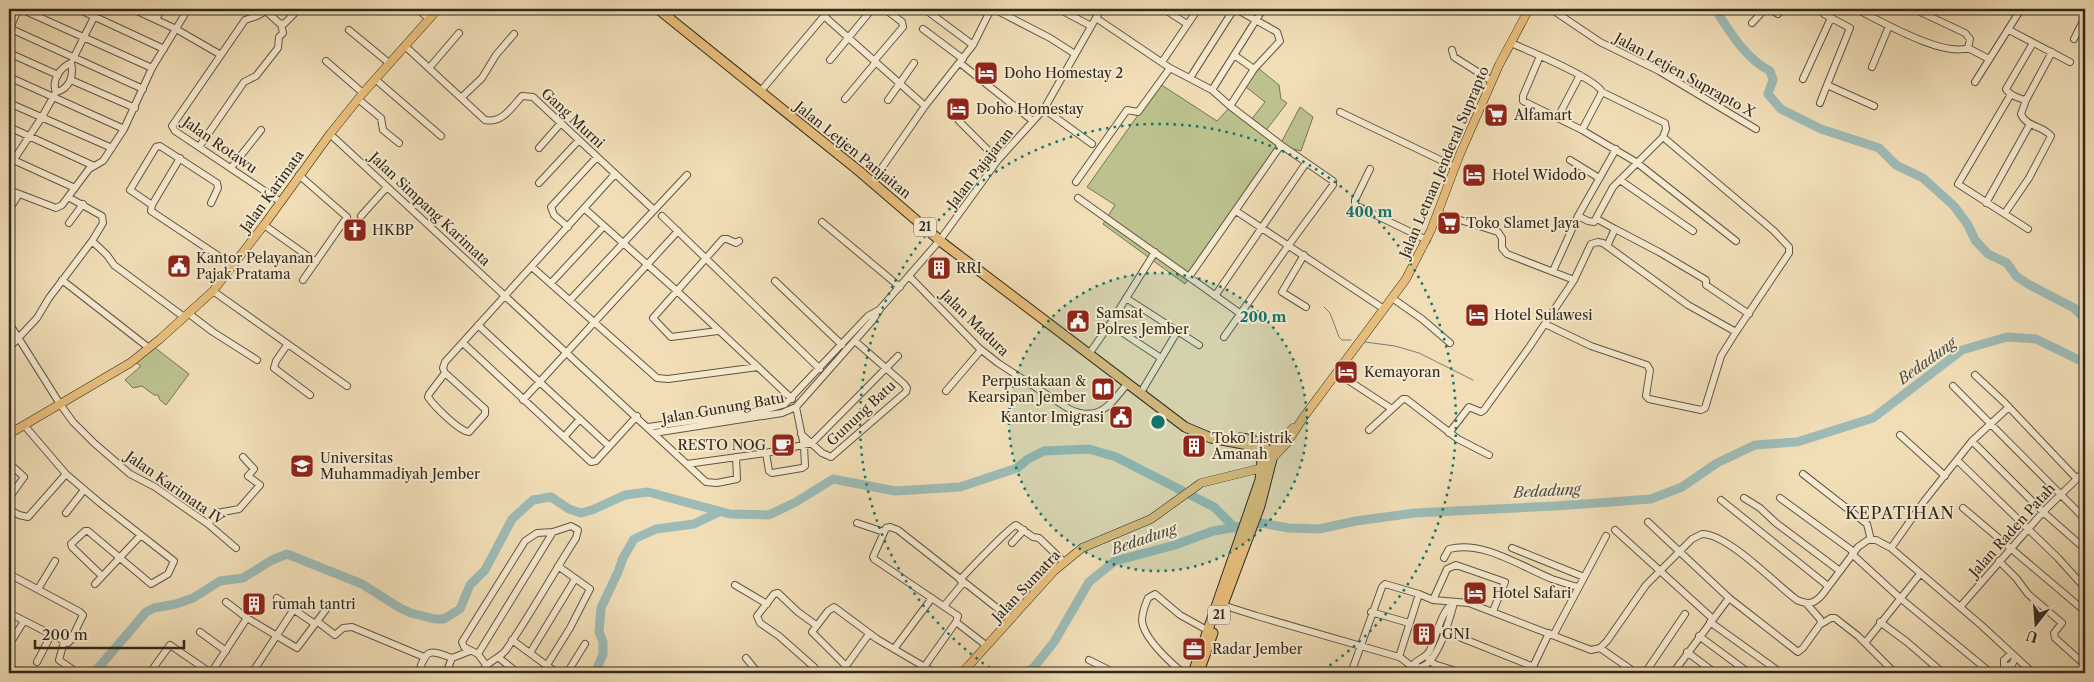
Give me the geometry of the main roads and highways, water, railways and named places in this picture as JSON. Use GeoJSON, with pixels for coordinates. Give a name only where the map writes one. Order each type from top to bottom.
{"type":"FeatureCollection","features":[{"type":"Feature","properties":{"kind":"highway","name":"Jalan Letjen Panjaitan"},"geometry":{"type":"LineString","coordinates":[[658,9],[872,182],[940,240],[1140,394],[1186,427],[1200,434]]}},
{"type":"Feature","properties":{"kind":"highway","name":"21"},"geometry":{"type":"LineString","coordinates":[[1200,434],[1254,446],[1264,462]]}},
{"type":"Feature","properties":{"kind":"highway","name":"21"},"geometry":{"type":"LineString","coordinates":[[1200,434],[1256,441],[1264,462],[1257,505],[1201,666],[1202,673]]}},
{"type":"Feature","properties":{"kind":"highway","name":"21"},"geometry":{"type":"LineString","coordinates":[[1192,673],[1207,630],[1238,557]]}},
{"type":"Feature","properties":{"kind":"main road","name":"Jalan Karimata"},"geometry":{"type":"LineString","coordinates":[[9,434],[130,363],[212,291],[264,225],[330,134],[389,63],[438,9]]}},
{"type":"Feature","properties":{"kind":"main road","name":"Jalan Letnan Jenderal Suprapto"},"geometry":{"type":"LineString","coordinates":[[1264,462],[1284,442],[1303,418],[1406,279],[1427,240],[1455,167],[1492,81],[1529,9]]}},
{"type":"Feature","properties":{"kind":"main road","name":"Jalan Sumatra"},"geometry":{"type":"LineString","coordinates":[[962,673],[1064,562],[1089,543],[1152,519],[1196,486],[1214,478],[1264,462]]}},
{"type":"Feature","properties":{"kind":"waterway"},"geometry":{"type":"LineString","coordinates":[[1715,9],[1746,52],[1761,66],[1770,71],[1773,80],[1768,94],[1781,109],[1821,129],[1879,148],[1896,165],[1923,178],[1954,206],[1968,225],[1975,240],[1988,254],[2007,263],[2016,276],[2074,308],[2085,319]]}},
{"type":"Feature","properties":{"kind":"waterway"},"geometry":{"type":"LineString","coordinates":[[1324,307],[1330,313],[1339,337],[1342,340],[1351,340]]}},
{"type":"Feature","properties":{"kind":"waterway","name":"Bedadung"},"geometry":{"type":"LineString","coordinates":[[1026,673],[1034,667],[1054,642],[1089,582],[1115,561],[1175,545],[1213,531],[1261,523],[1289,528],[1319,529],[1356,521],[1415,513],[1651,499],[1682,487],[1717,463],[1755,445],[1797,442],[1873,418],[1962,350],[2007,337],[2036,339],[2079,360],[2085,358]]}},
{"type":"Feature","properties":{"kind":"waterway"},"geometry":{"type":"LineString","coordinates":[[1365,342],[1395,346],[1419,353],[1473,380]]}},
{"type":"Feature","properties":{"kind":"waterway"},"geometry":{"type":"LineString","coordinates":[[94,673],[146,612],[154,608],[176,604],[193,598],[220,581],[243,578],[272,560],[287,554],[362,584],[411,613],[435,619],[444,619],[460,609],[470,585],[485,570],[512,519],[533,500],[551,497],[569,509],[581,513],[625,495],[648,492],[730,514],[769,515],[796,502],[833,479],[895,491],[960,487],[1017,468],[1028,459],[1044,451],[1089,449],[1116,457],[1214,507],[1235,528]]}},
{"type":"Feature","properties":{"kind":"waterway"},"geometry":{"type":"LineString","coordinates":[[595,673],[603,654],[603,642],[599,632],[601,608],[623,558],[634,539],[656,529],[694,524],[719,512]]}},
{"type":"Feature","properties":{"kind":"place","name":"Doho Homestay 2"},"geometry":{"type":"Point","coordinates":[986,73]}},
{"type":"Feature","properties":{"kind":"place","name":"Doho Homestay"},"geometry":{"type":"Point","coordinates":[958,109]}},
{"type":"Feature","properties":{"kind":"place","name":"Alfamart"},"geometry":{"type":"Point","coordinates":[1496,115]}},
{"type":"Feature","properties":{"kind":"place","name":"Hotel Widodo"},"geometry":{"type":"Point","coordinates":[1474,175]}},
{"type":"Feature","properties":{"kind":"place","name":"Toko Slamet Jaya"},"geometry":{"type":"Point","coordinates":[1449,223]}},
{"type":"Feature","properties":{"kind":"place","name":"HKBP"},"geometry":{"type":"Point","coordinates":[355,230]}},
{"type":"Feature","properties":{"kind":"place","name":"Kantor Pelayanan Pajak Pratama"},"geometry":{"type":"Point","coordinates":[179,266]}},
{"type":"Feature","properties":{"kind":"place","name":"RRI"},"geometry":{"type":"Point","coordinates":[939,268]}},
{"type":"Feature","properties":{"kind":"place","name":"Hotel Sulawesi"},"geometry":{"type":"Point","coordinates":[1477,315]}},
{"type":"Feature","properties":{"kind":"place","name":"Samsat Polres Jember"},"geometry":{"type":"Point","coordinates":[1078,321]}},
{"type":"Feature","properties":{"kind":"place","name":"Kemayoran"},"geometry":{"type":"Point","coordinates":[1346,372]}},
{"type":"Feature","properties":{"kind":"place","name":"Perpustakaan & Kearsipan Jember"},"geometry":{"type":"Point","coordinates":[1103,389]}},
{"type":"Feature","properties":{"kind":"place","name":"Kantor Imigrasi"},"geometry":{"type":"Point","coordinates":[1121,417]}},
{"type":"Feature","properties":{"kind":"place","name":"RESTO NOG"},"geometry":{"type":"Point","coordinates":[783,445]}},
{"type":"Feature","properties":{"kind":"place","name":"Toko Listrik Amanah"},"geometry":{"type":"Point","coordinates":[1194,446]}},
{"type":"Feature","properties":{"kind":"place","name":"Universitas Muhammadiyah Jember"},"geometry":{"type":"Point","coordinates":[302,466]}},
{"type":"Feature","properties":{"kind":"place","name":"Hotel Safari"},"geometry":{"type":"Point","coordinates":[1475,593]}},
{"type":"Feature","properties":{"kind":"place","name":"rumah tantri"},"geometry":{"type":"Point","coordinates":[254,604]}},
{"type":"Feature","properties":{"kind":"place","name":"GNI"},"geometry":{"type":"Point","coordinates":[1424,634]}},
{"type":"Feature","properties":{"kind":"place","name":"Radar Jember"},"geometry":{"type":"Point","coordinates":[1194,649]}},
{"type":"Feature","properties":{"kind":"district","name":"KEPATIHAN"},"geometry":{"type":"Point","coordinates":[1900,513]}}]}
